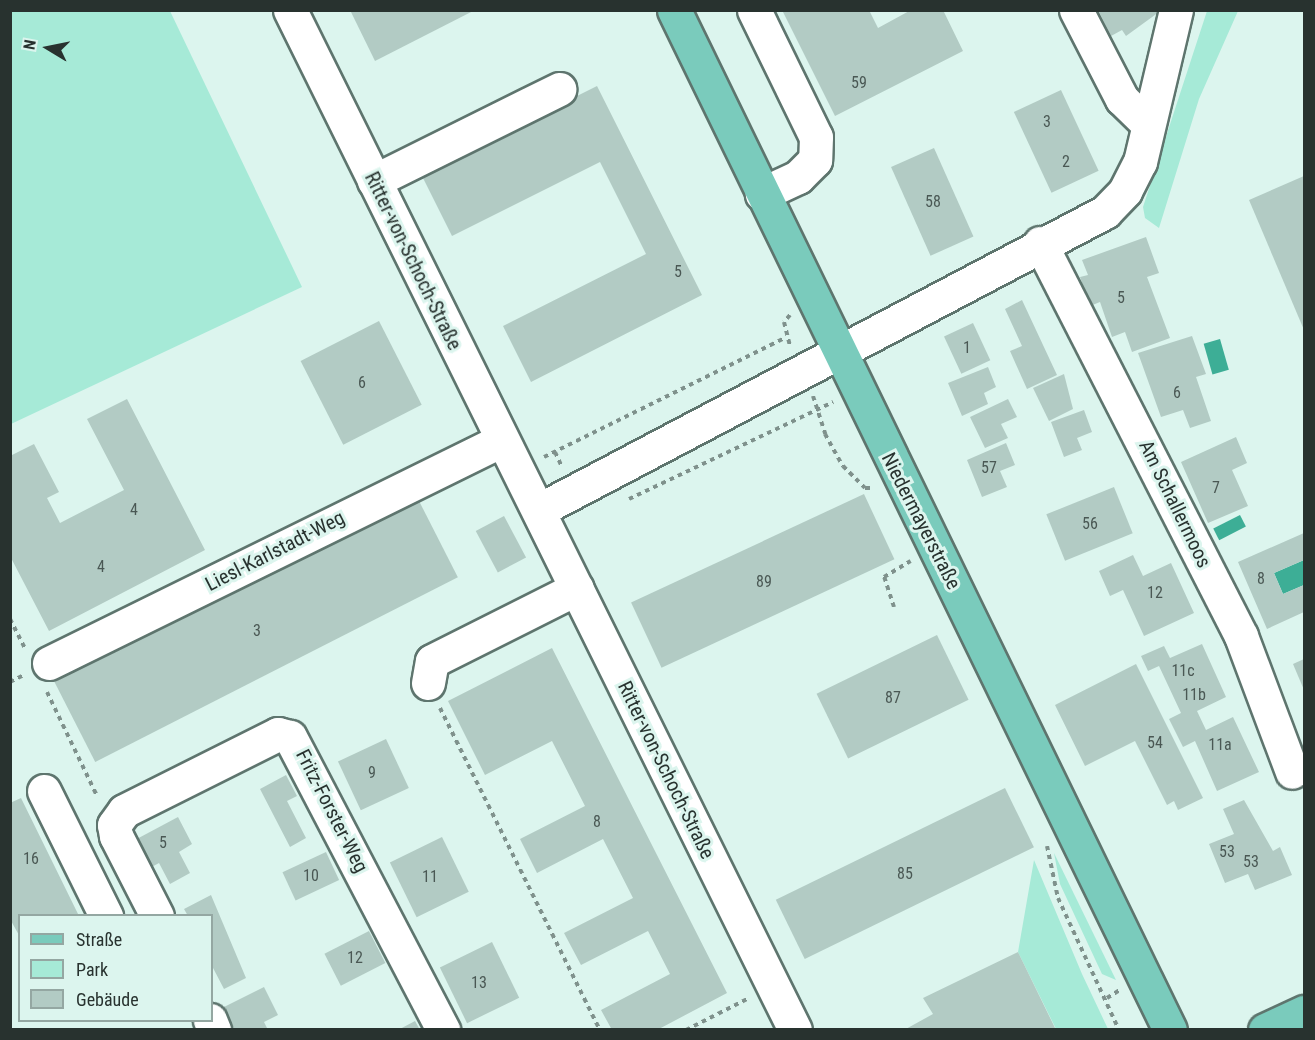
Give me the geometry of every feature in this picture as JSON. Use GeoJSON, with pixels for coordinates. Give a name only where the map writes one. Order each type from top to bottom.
{"type":"FeatureCollection","features":[{"type":"Feature","properties":{"kind":"main road","name":"Niedermayerstraße"},"geometry":{"type":"LineString","coordinates":[[674,10],[838,355],[1066,812],[1170,1029]]}},
{"type":"Feature","properties":{"kind":"main road"},"geometry":{"type":"LineString","coordinates":[[1265,1029],[1305,1012]]}},
{"type":"Feature","properties":{"kind":"street","name":"Ritter-von-Schoch-Straße"},"geometry":{"type":"LineString","coordinates":[[290,10],[795,1029]]}},
{"type":"Feature","properties":{"kind":"street"},"geometry":{"type":"LineString","coordinates":[[754,10],[816,137],[815,160],[798,177],[762,194]]}},
{"type":"Feature","properties":{"kind":"street"},"geometry":{"type":"LineString","coordinates":[[1076,10],[1122,99],[1148,124]]}},
{"type":"Feature","properties":{"kind":"street"},"geometry":{"type":"LineString","coordinates":[[539,510],[838,355],[1040,243],[1106,212],[1125,191],[1140,162],[1176,10]]}},
{"type":"Feature","properties":{"kind":"street"},"geometry":{"type":"LineString","coordinates":[[374,181],[559,89]]}},
{"type":"Feature","properties":{"kind":"street","name":"Am Schallermoos"},"geometry":{"type":"LineString","coordinates":[[1040,243],[1241,636],[1292,772]]}},
{"type":"Feature","properties":{"kind":"street","name":"Liesl-Karlstadt-Weg"},"geometry":{"type":"LineString","coordinates":[[45,671],[509,454]]}},
{"type":"Feature","properties":{"kind":"street"},"geometry":{"type":"LineString","coordinates":[[428,683],[432,661],[577,588]]}},
{"type":"Feature","properties":{"kind":"street","name":"Fritz-Forster-Weg"},"geometry":{"type":"LineString","coordinates":[[114,825],[124,811],[145,800],[278,734],[290,737],[442,1029]]}},
{"type":"Feature","properties":{"kind":"street"},"geometry":{"type":"LineString","coordinates":[[44,791],[106,914]]}},
{"type":"Feature","properties":{"kind":"street"},"geometry":{"type":"LineString","coordinates":[[114,825],[157,914]]}},
{"type":"Feature","properties":{"kind":"path"},"geometry":{"type":"LineString","coordinates":[[509,454],[785,338],[804,372],[825,434],[843,466],[865,488],[904,487]]}},
{"type":"Feature","properties":{"kind":"path"},"geometry":{"type":"LineString","coordinates":[[894,607],[884,577],[935,548]]}},
{"type":"Feature","properties":{"kind":"path"},"geometry":{"type":"LineString","coordinates":[[45,671],[114,825]]}},
{"type":"Feature","properties":{"kind":"path"},"geometry":{"type":"LineString","coordinates":[[428,683],[600,1029]]}},
{"type":"Feature","properties":{"kind":"path"},"geometry":{"type":"LineString","coordinates":[[1066,812],[1045,849],[1048,873],[1119,1029]]}},
{"type":"Feature","properties":{"kind":"path"},"geometry":{"type":"LineString","coordinates":[[686,1029],[774,986]]}},
{"type":"Feature","properties":{"kind":"green space"},"geometry":{"type":"Polygon","coordinates":[[[11,10],[170,11],[302,287],[11,424],[11,10]]]}},
{"type":"Feature","properties":{"kind":"green space"},"geometry":{"type":"Polygon","coordinates":[[[1207,11],[1238,11],[1199,99],[1159,228],[1145,218],[1143,207],[1207,11]]]}},
{"type":"Feature","properties":{"kind":"green space"},"geometry":{"type":"Polygon","coordinates":[[[1054,853],[1116,980],[1102,974],[1060,884],[1054,853]]]}},
{"type":"Feature","properties":{"kind":"green space"},"geometry":{"type":"Polygon","coordinates":[[[1034,860],[1108,1029],[1056,1029],[1018,952],[1034,860]]]}},
{"type":"Feature","properties":{"kind":"shaded area"},"geometry":{"type":"Polygon","coordinates":[[[1220,339],[1229,370],[1212,374],[1204,344],[1220,339]]]}},
{"type":"Feature","properties":{"kind":"shaded area"},"geometry":{"type":"Polygon","coordinates":[[[1240,515],[1246,527],[1219,540],[1213,529],[1240,515]]]}},
{"type":"Feature","properties":{"kind":"shaded area"},"geometry":{"type":"Polygon","coordinates":[[[1304,560],[1304,585],[1283,594],[1274,573],[1304,560]]]}},
{"type":"Feature","properties":{"kind":"building"},"geometry":{"type":"Polygon","coordinates":[[[350,10],[475,10],[375,61],[350,10]]]}},
{"type":"Feature","properties":{"kind":"building"},"geometry":{"type":"Polygon","coordinates":[[[782,10],[869,10],[878,28],[911,10],[943,10],[963,51],[835,116],[782,10]]]}},
{"type":"Feature","properties":{"kind":"building"},"geometry":{"type":"Polygon","coordinates":[[[1098,10],[1158,10],[1159,12],[1126,36],[1122,30],[1111,36],[1098,10]]]}},
{"type":"Feature","properties":{"kind":"building"},"geometry":{"type":"Polygon","coordinates":[[[597,86],[702,295],[531,382],[503,326],[646,254],[600,162],[452,236],[421,174],[597,86]]]}},
{"type":"Feature","properties":{"kind":"building"},"geometry":{"type":"Polygon","coordinates":[[[1061,90],[1099,171],[1051,193],[1014,112],[1061,90]]]}},
{"type":"Feature","properties":{"kind":"building"},"geometry":{"type":"Polygon","coordinates":[[[934,148],[973,237],[931,256],[891,167],[934,148]]]}},
{"type":"Feature","properties":{"kind":"building"},"geometry":{"type":"Polygon","coordinates":[[[1304,176],[1304,330],[1249,200],[1304,176]]]}},
{"type":"Feature","properties":{"kind":"building"},"geometry":{"type":"Polygon","coordinates":[[[1146,237],[1159,273],[1147,277],[1170,338],[1132,352],[1125,332],[1112,337],[1100,302],[1090,306],[1080,277],[1088,275],[1082,260],[1146,237]]]}},
{"type":"Feature","properties":{"kind":"building"},"geometry":{"type":"Polygon","coordinates":[[[1022,300],[1057,375],[1027,389],[1010,351],[1022,346],[1005,309],[1022,300]]]}},
{"type":"Feature","properties":{"kind":"building"},"geometry":{"type":"Polygon","coordinates":[[[379,321],[422,405],[343,445],[301,361],[379,321]]]}},
{"type":"Feature","properties":{"kind":"building"},"geometry":{"type":"Polygon","coordinates":[[[973,323],[990,360],[961,374],[944,337],[973,323]]]}},
{"type":"Feature","properties":{"kind":"building"},"geometry":{"type":"Polygon","coordinates":[[[1192,336],[1206,374],[1196,377],[1211,421],[1190,428],[1183,410],[1161,417],[1138,353],[1192,336]]]}},
{"type":"Feature","properties":{"kind":"building"},"geometry":{"type":"Polygon","coordinates":[[[988,367],[996,387],[984,393],[988,404],[962,416],[948,383],[988,367]]]}},
{"type":"Feature","properties":{"kind":"building"},"geometry":{"type":"Polygon","coordinates":[[[1064,374],[1073,409],[1049,421],[1033,388],[1064,374]]]}},
{"type":"Feature","properties":{"kind":"building"},"geometry":{"type":"Polygon","coordinates":[[[127,399],[205,550],[49,631],[10,556],[10,456],[34,444],[59,492],[47,498],[60,523],[124,490],[87,419],[127,399]]]}},
{"type":"Feature","properties":{"kind":"building"},"geometry":{"type":"Polygon","coordinates":[[[1008,399],[1017,417],[1001,424],[1008,438],[985,448],[970,417],[1008,399]]]}},
{"type":"Feature","properties":{"kind":"building"},"geometry":{"type":"Polygon","coordinates":[[[1084,410],[1092,432],[1077,438],[1082,450],[1064,457],[1051,422],[1084,410]]]}},
{"type":"Feature","properties":{"kind":"building"},"geometry":{"type":"Polygon","coordinates":[[[1236,437],[1247,463],[1232,470],[1248,506],[1208,523],[1181,462],[1236,437]]]}},
{"type":"Feature","properties":{"kind":"building"},"geometry":{"type":"Polygon","coordinates":[[[1006,443],[1015,465],[1000,471],[1007,487],[982,497],[967,460],[1006,443]]]}},
{"type":"Feature","properties":{"kind":"building"},"geometry":{"type":"Polygon","coordinates":[[[1114,487],[1133,533],[1065,561],[1046,514],[1114,487]]]}},
{"type":"Feature","properties":{"kind":"building"},"geometry":{"type":"Polygon","coordinates":[[[864,494],[894,559],[662,668],[631,603],[864,494]]]}},
{"type":"Feature","properties":{"kind":"building"},"geometry":{"type":"Polygon","coordinates":[[[417,497],[458,577],[95,762],[54,682],[417,497]]]}},
{"type":"Feature","properties":{"kind":"building"},"geometry":{"type":"Polygon","coordinates":[[[504,516],[526,557],[498,573],[476,531],[504,516]]]}},
{"type":"Feature","properties":{"kind":"building"},"geometry":{"type":"Polygon","coordinates":[[[1304,533],[1304,560],[1274,573],[1283,594],[1304,585],[1304,612],[1267,629],[1238,562],[1304,533]]]}},
{"type":"Feature","properties":{"kind":"building"},"geometry":{"type":"Polygon","coordinates":[[[1133,555],[1143,576],[1171,563],[1194,613],[1144,636],[1123,590],[1110,596],[1099,571],[1133,555]]]}},
{"type":"Feature","properties":{"kind":"building"},"geometry":{"type":"Polygon","coordinates":[[[937,635],[969,700],[848,758],[817,694],[937,635]]]}},
{"type":"Feature","properties":{"kind":"building"},"geometry":{"type":"Polygon","coordinates":[[[1202,644],[1226,697],[1197,711],[1206,730],[1233,717],[1259,772],[1217,791],[1195,741],[1183,747],[1169,719],[1181,713],[1159,666],[1148,671],[1141,656],[1164,646],[1170,658],[1202,644]]]}},
{"type":"Feature","properties":{"kind":"building"},"geometry":{"type":"Polygon","coordinates":[[[552,648],[727,993],[657,1030],[612,1030],[601,1010],[670,974],[648,931],[581,965],[564,933],[633,898],[603,839],[537,873],[520,839],[585,806],[552,741],[485,775],[448,701],[552,648]]]}},
{"type":"Feature","properties":{"kind":"building"},"geometry":{"type":"Polygon","coordinates":[[[1304,659],[1304,690],[1293,664],[1304,659]]]}},
{"type":"Feature","properties":{"kind":"building"},"geometry":{"type":"Polygon","coordinates":[[[1136,664],[1203,798],[1178,810],[1174,801],[1167,805],[1135,741],[1085,766],[1055,705],[1136,664]]]}},
{"type":"Feature","properties":{"kind":"building"},"geometry":{"type":"Polygon","coordinates":[[[386,739],[409,788],[361,810],[338,761],[386,739]]]}},
{"type":"Feature","properties":{"kind":"building"},"geometry":{"type":"Polygon","coordinates":[[[286,775],[297,796],[287,801],[306,838],[290,847],[260,789],[286,775]]]}},
{"type":"Feature","properties":{"kind":"building"},"geometry":{"type":"Polygon","coordinates":[[[1005,788],[1034,847],[805,959],[776,900],[1005,788]]]}},
{"type":"Feature","properties":{"kind":"building"},"geometry":{"type":"Polygon","coordinates":[[[21,798],[78,914],[18,914],[18,933],[10,919],[10,803],[21,798]]]}},
{"type":"Feature","properties":{"kind":"building"},"geometry":{"type":"Polygon","coordinates":[[[1244,800],[1273,851],[1280,847],[1292,875],[1255,890],[1248,874],[1225,883],[1209,844],[1234,834],[1223,809],[1244,800]]]}},
{"type":"Feature","properties":{"kind":"building"},"geometry":{"type":"Polygon","coordinates":[[[178,817],[192,844],[179,852],[190,873],[170,884],[159,863],[148,869],[133,841],[178,817]]]}},
{"type":"Feature","properties":{"kind":"building"},"geometry":{"type":"Polygon","coordinates":[[[442,837],[469,892],[417,917],[390,862],[442,837]]]}},
{"type":"Feature","properties":{"kind":"building"},"geometry":{"type":"Polygon","coordinates":[[[326,852],[339,880],[296,900],[282,872],[326,852]]]}},
{"type":"Feature","properties":{"kind":"building"},"geometry":{"type":"Polygon","coordinates":[[[211,895],[246,978],[224,989],[213,968],[213,914],[187,914],[184,909],[211,895]]]}},
{"type":"Feature","properties":{"kind":"building"},"geometry":{"type":"Polygon","coordinates":[[[369,931],[385,963],[341,986],[324,954],[369,931]]]}},
{"type":"Feature","properties":{"kind":"building"},"geometry":{"type":"Polygon","coordinates":[[[492,942],[519,998],[467,1023],[440,967],[492,942]]]}},
{"type":"Feature","properties":{"kind":"building"},"geometry":{"type":"Polygon","coordinates":[[[1018,952],[1056,1030],[904,1030],[933,1014],[923,998],[1018,952]]]}},
{"type":"Feature","properties":{"kind":"building"},"geometry":{"type":"Polygon","coordinates":[[[264,987],[278,1015],[264,1022],[268,1030],[230,1030],[220,1009],[264,987]]]}},
{"type":"Feature","properties":{"kind":"building"},"geometry":{"type":"Polygon","coordinates":[[[415,1021],[420,1030],[398,1030],[415,1021]]]}}]}
